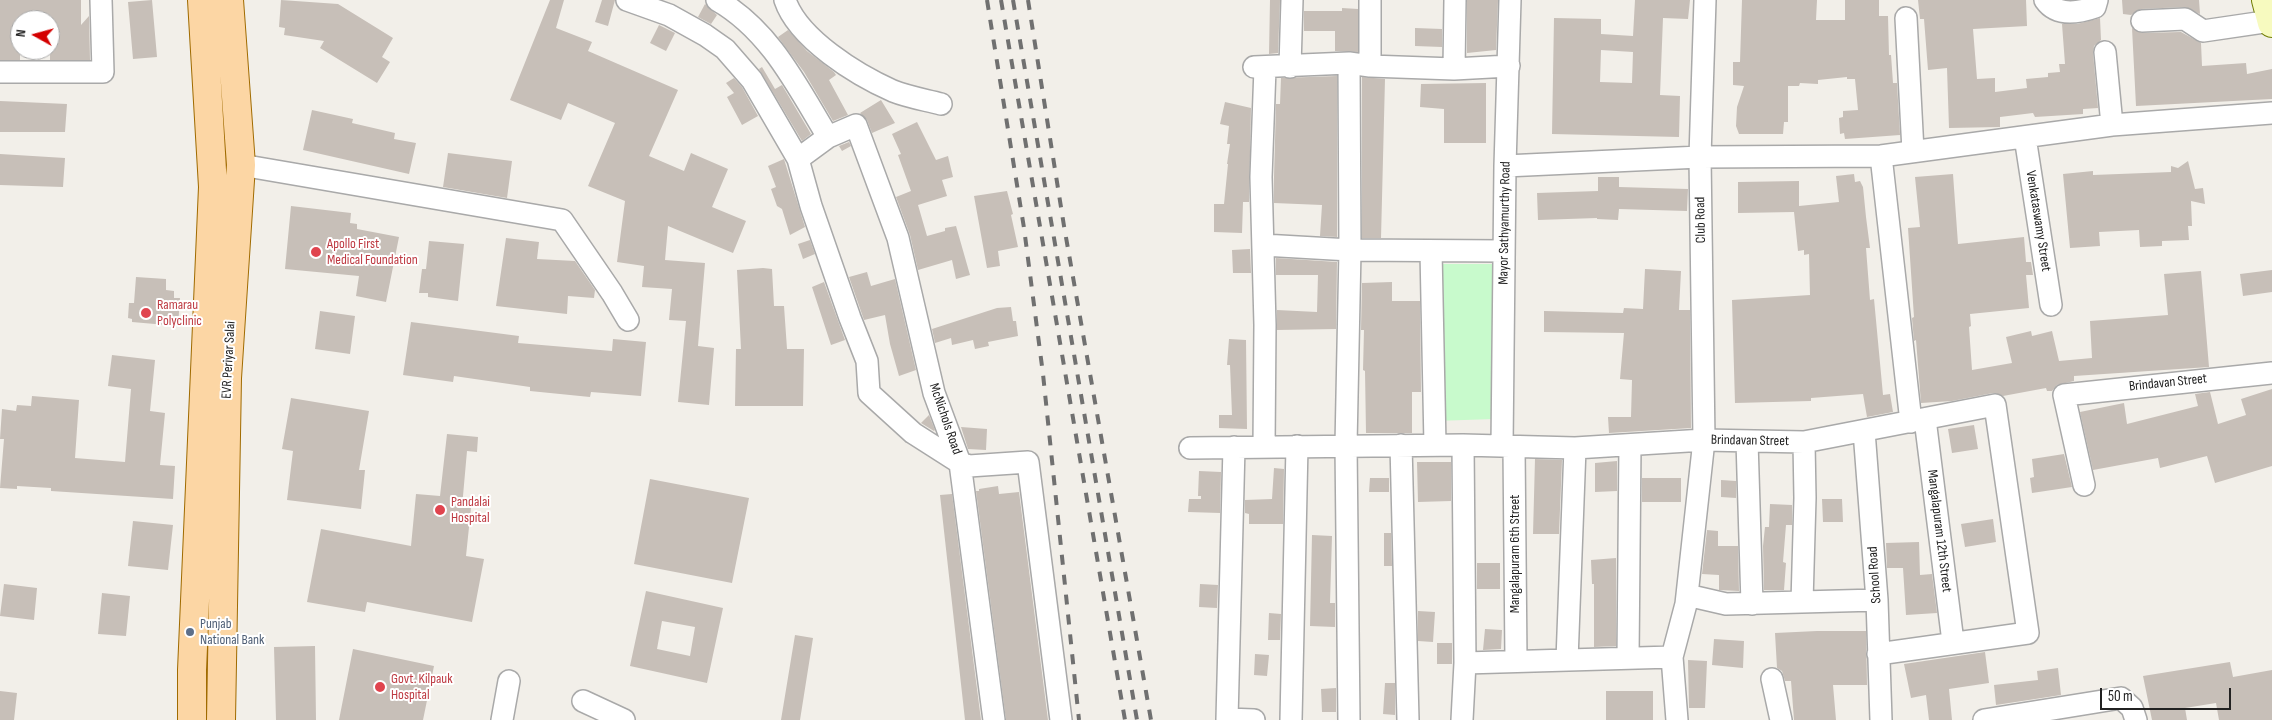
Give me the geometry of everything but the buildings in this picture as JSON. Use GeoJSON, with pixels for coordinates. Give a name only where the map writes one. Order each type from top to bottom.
{"type":"FeatureCollection","features":[{"type":"Feature","properties":{"kind":"main road","name":"EVR Periyar Salai"},"geometry":{"type":"LineString","coordinates":[[192,720],[192,670],[213,188],[202,0]]}},
{"type":"Feature","properties":{"kind":"main road","name":"EVR Periyar Salai"},"geometry":{"type":"LineString","coordinates":[[221,720],[227,378],[241,165],[229,0]]}},
{"type":"Feature","properties":{"kind":"main road"},"geometry":{"type":"LineString","coordinates":[[2266,0],[2272,22]]}},
{"type":"Feature","properties":{"kind":"main road"},"geometry":{"type":"LineString","coordinates":[[196,572],[224,572]]}},
{"type":"Feature","properties":{"kind":"street"},"geometry":{"type":"LineString","coordinates":[[0,72],[103,72],[101,0]]}},
{"type":"Feature","properties":{"kind":"street"},"geometry":{"type":"LineString","coordinates":[[627,0],[669,15],[705,35],[725,49],[752,80],[798,159],[830,262],[867,361],[869,393],[913,433],[960,463],[994,720]]}},
{"type":"Feature","properties":{"kind":"street"},"geometry":{"type":"LineString","coordinates":[[717,0],[737,11],[758,32],[785,66],[828,137]]}},
{"type":"Feature","properties":{"kind":"street"},"geometry":{"type":"LineString","coordinates":[[785,0],[805,32],[845,64],[894,91],[942,104]]}},
{"type":"Feature","properties":{"kind":"street"},"geometry":{"type":"LineString","coordinates":[[1290,67],[1292,0]]}},
{"type":"Feature","properties":{"kind":"street"},"geometry":{"type":"LineString","coordinates":[[1370,0],[1370,66]]}},
{"type":"Feature","properties":{"kind":"street"},"geometry":{"type":"LineString","coordinates":[[1454,69],[1455,0]]}},
{"type":"Feature","properties":{"kind":"street","name":"Mayor Sathyamurthy Road"},"geometry":{"type":"LineString","coordinates":[[1508,447],[1504,251],[1510,0]]}},
{"type":"Feature","properties":{"kind":"street","name":"Club Road"},"geometry":{"type":"LineString","coordinates":[[1677,720],[1672,656],[1687,595],[1704,440],[1700,157],[1706,0]]}},
{"type":"Feature","properties":{"kind":"street"},"geometry":{"type":"LineString","coordinates":[[2046,0],[2049,6],[2060,12],[2086,10],[2095,7],[2097,0]]}},
{"type":"Feature","properties":{"kind":"street"},"geometry":{"type":"LineString","coordinates":[[1906,18],[1913,152]]}},
{"type":"Feature","properties":{"kind":"street"},"geometry":{"type":"LineString","coordinates":[[2142,21],[2186,19],[2203,31],[2272,22]]}},
{"type":"Feature","properties":{"kind":"street"},"geometry":{"type":"LineString","coordinates":[[2105,52],[2112,125]]}},
{"type":"Feature","properties":{"kind":"street"},"geometry":{"type":"LineString","coordinates":[[1349,63],[1350,250],[1346,445],[1349,720]]}},
{"type":"Feature","properties":{"kind":"street"},"geometry":{"type":"LineString","coordinates":[[1264,447],[1263,245],[1259,67],[1349,63],[1370,66],[1454,69],[1509,66]]}},
{"type":"Feature","properties":{"kind":"street"},"geometry":{"type":"LineString","coordinates":[[1505,166],[1700,157],[1881,156],[2112,125],[2272,113]]}},
{"type":"Feature","properties":{"kind":"street","name":"McNichols Road"},"geometry":{"type":"LineString","coordinates":[[798,159],[828,137],[856,125],[898,238],[934,393],[960,463],[969,466],[1028,462],[1061,720]]}},
{"type":"Feature","properties":{"kind":"street","name":"Venkataswamy Street"},"geometry":{"type":"LineString","coordinates":[[2025,137],[2051,305]]}},
{"type":"Feature","properties":{"kind":"street","name":"Mangalapuram 12th Street"},"geometry":{"type":"LineString","coordinates":[[1881,156],[1918,421],[1953,642]]}},
{"type":"Feature","properties":{"kind":"street"},"geometry":{"type":"LineString","coordinates":[[241,165],[562,220],[612,293],[628,320]]}},
{"type":"Feature","properties":{"kind":"street"},"geometry":{"type":"LineString","coordinates":[[1263,245],[1350,250],[1504,251]]}},
{"type":"Feature","properties":{"kind":"street"},"geometry":{"type":"LineString","coordinates":[[1431,252],[1436,445]]}},
{"type":"Feature","properties":{"kind":"street","name":"Brindavan Street"},"geometry":{"type":"LineString","coordinates":[[2084,485],[2064,395],[2272,373]]}},
{"type":"Feature","properties":{"kind":"street","name":"Brindavan Street"},"geometry":{"type":"LineString","coordinates":[[1190,448],[1463,445],[1575,448],[1704,440],[1804,442],[1994,405],[2028,633],[1953,642]]}},
{"type":"Feature","properties":{"kind":"street","name":"School Road"},"geometry":{"type":"LineString","coordinates":[[1864,431],[1877,600],[1882,720]]}},
{"type":"Feature","properties":{"kind":"street"},"geometry":{"type":"LineString","coordinates":[[1747,441],[1752,604]]}},
{"type":"Feature","properties":{"kind":"street"},"geometry":{"type":"LineString","coordinates":[[1802,602],[1805,498],[1804,442]]}},
{"type":"Feature","properties":{"kind":"street"},"geometry":{"type":"LineString","coordinates":[[1401,445],[1408,720]]}},
{"type":"Feature","properties":{"kind":"street"},"geometry":{"type":"LineString","coordinates":[[1462,720],[1465,663],[1463,445]]}},
{"type":"Feature","properties":{"kind":"street"},"geometry":{"type":"LineString","coordinates":[[1628,658],[1630,445]]}},
{"type":"Feature","properties":{"kind":"street"},"geometry":{"type":"LineString","coordinates":[[1291,720],[1297,446]]}},
{"type":"Feature","properties":{"kind":"street"},"geometry":{"type":"LineString","coordinates":[[1234,447],[1227,719],[1254,720]]}},
{"type":"Feature","properties":{"kind":"street","name":"Mangalapuram 6th Street"},"geometry":{"type":"LineString","coordinates":[[1508,447],[1516,661]]}},
{"type":"Feature","properties":{"kind":"street"},"geometry":{"type":"LineString","coordinates":[[1567,660],[1575,448]]}},
{"type":"Feature","properties":{"kind":"street"},"geometry":{"type":"LineString","coordinates":[[1687,595],[1726,604],[1877,600]]}},
{"type":"Feature","properties":{"kind":"street"},"geometry":{"type":"LineString","coordinates":[[1878,654],[1953,642]]}},
{"type":"Feature","properties":{"kind":"street"},"geometry":{"type":"LineString","coordinates":[[1465,663],[1672,656]]}},
{"type":"Feature","properties":{"kind":"street"},"geometry":{"type":"LineString","coordinates":[[1772,679],[1781,720]]}},
{"type":"Feature","properties":{"kind":"street"},"geometry":{"type":"LineString","coordinates":[[502,720],[509,681]]}},
{"type":"Feature","properties":{"kind":"street"},"geometry":{"type":"LineString","coordinates":[[1984,720],[2121,698],[2132,708],[2136,720]]}},
{"type":"Feature","properties":{"kind":"street"},"geometry":{"type":"LineString","coordinates":[[583,702],[624,720]]}},
{"type":"Feature","properties":{"kind":"green space"},"geometry":{"type":"Polygon","coordinates":[[[1432,264],[1493,264],[1494,419],[1435,421],[1432,264]]]}},
{"type":"Feature","properties":{"kind":"railway"},"geometry":{"type":"LineString","coordinates":[[987,0],[1024,228],[1043,374],[1079,720]]}},
{"type":"Feature","properties":{"kind":"railway"},"geometry":{"type":"LineString","coordinates":[[1001,0],[1125,720]]}},
{"type":"Feature","properties":{"kind":"railway"},"geometry":{"type":"LineString","coordinates":[[1013,0],[1137,720]]}},
{"type":"Feature","properties":{"kind":"railway"},"geometry":{"type":"LineString","coordinates":[[1028,0],[1064,226],[1151,720]]}},
{"type":"Feature","properties":{"kind":"place","name":"Apollo First Medical Foundation"},"geometry":{"type":"Point","coordinates":[316,252]}},
{"type":"Feature","properties":{"kind":"place","name":"Ramarau Polyclinic"},"geometry":{"type":"Point","coordinates":[146,313]}},
{"type":"Feature","properties":{"kind":"place","name":"Pandalai Hospital"},"geometry":{"type":"Point","coordinates":[440,510]}},
{"type":"Feature","properties":{"kind":"place","name":"Punjab National Bank"},"geometry":{"type":"Point","coordinates":[190,632]}},
{"type":"Feature","properties":{"kind":"place","name":"Govt. Kilpauk Hospital"},"geometry":{"type":"Point","coordinates":[380,687]}}]}
